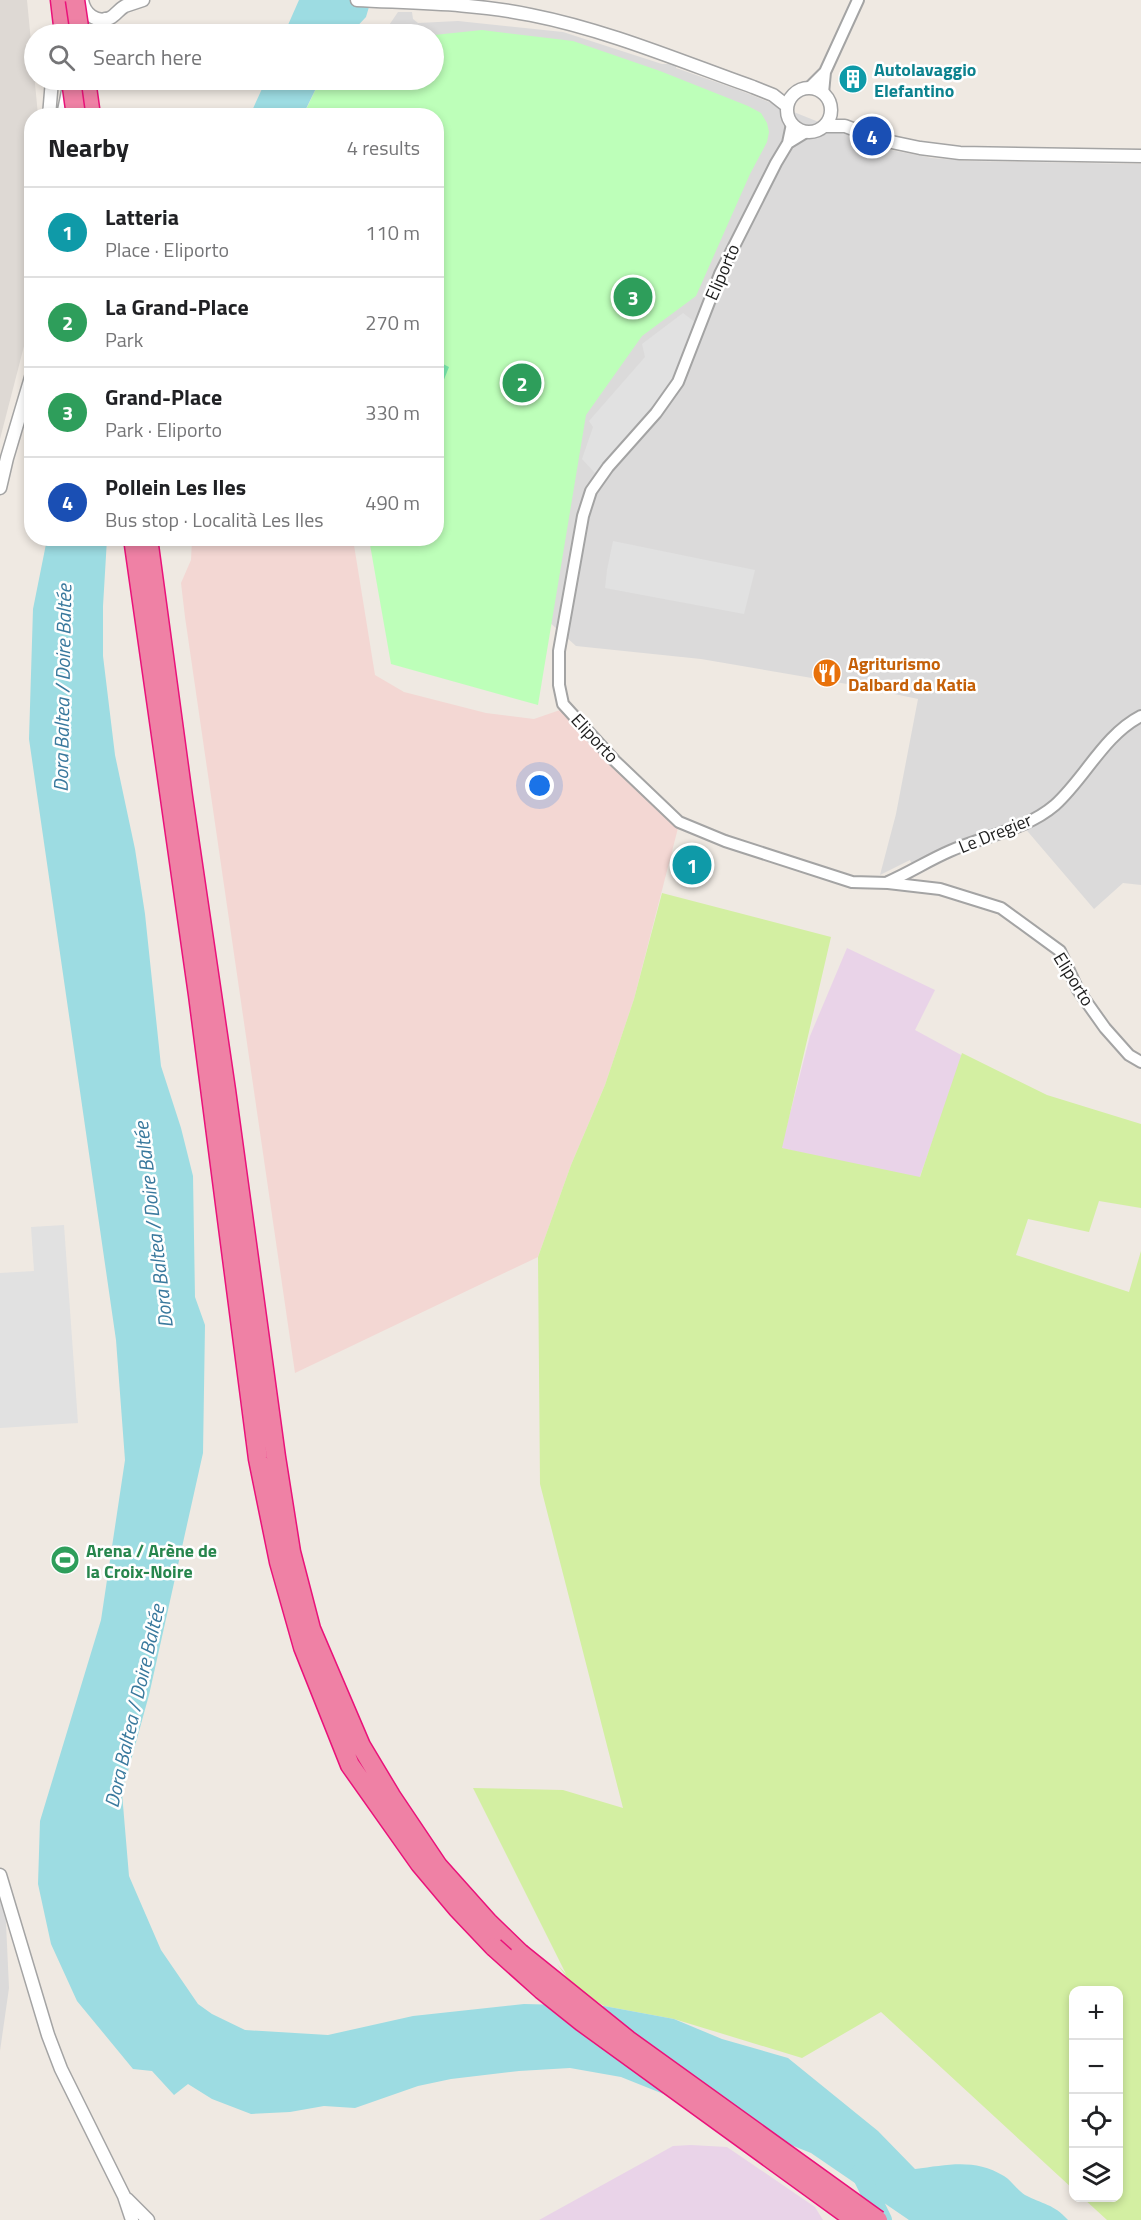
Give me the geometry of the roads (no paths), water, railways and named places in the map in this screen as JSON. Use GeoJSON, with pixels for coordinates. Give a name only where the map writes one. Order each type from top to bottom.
{"type":"FeatureCollection","features":[{"type":"Feature","properties":{"kind":"highway"},"geometry":{"type":"LineString","coordinates":[[60,0],[64,24]]}},
{"type":"Feature","properties":{"kind":"highway"},"geometry":{"type":"LineString","coordinates":[[80,2],[80,24]]}},
{"type":"Feature","properties":{"kind":"highway"},"geometry":{"type":"LineString","coordinates":[[72,90],[75,108]]}},
{"type":"Feature","properties":{"kind":"highway"},"geometry":{"type":"LineString","coordinates":[[87,90],[90,108]]}},
{"type":"Feature","properties":{"kind":"highway"},"geometry":{"type":"LineString","coordinates":[[135,546],[226,1090],[291,1552],[311,1629],[361,1746],[438,1866],[488,1922],[520,1953],[628,2040],[878,2220]]}},
{"type":"Feature","properties":{"kind":"highway"},"geometry":{"type":"LineString","coordinates":[[149,546],[161,689],[258,1459],[279,1562],[303,1647],[350,1765],[420,1864],[494,1947],[542,1990],[598,2034],[855,2220]]}},
{"type":"Feature","properties":{"kind":"street"},"geometry":{"type":"LineString","coordinates":[[70,24],[80,2],[94,18],[105,19],[113,16],[120,5],[143,0]]}},
{"type":"Feature","properties":{"kind":"street"},"geometry":{"type":"LineString","coordinates":[[357,0],[432,4],[529,14],[569,24],[665,55],[790,101]]}},
{"type":"Feature","properties":{"kind":"street"},"geometry":{"type":"LineString","coordinates":[[823,93],[825,72],[858,0]]}},
{"type":"Feature","properties":{"kind":"street"},"geometry":{"type":"LineString","coordinates":[[101,24],[105,19]]}},
{"type":"Feature","properties":{"kind":"street"},"geometry":{"type":"LineString","coordinates":[[825,72],[809,88],[798,91],[790,101],[789,118],[792,124],[806,132],[824,126],[845,126]]}},
{"type":"Feature","properties":{"kind":"street"},"geometry":{"type":"LineString","coordinates":[[809,88],[823,93],[829,102],[830,114],[824,126]]}},
{"type":"Feature","properties":{"kind":"street"},"geometry":{"type":"LineString","coordinates":[[50,108],[51,90]]}},
{"type":"Feature","properties":{"kind":"street"},"geometry":{"type":"LineString","coordinates":[[64,108],[68,90]]}},
{"type":"Feature","properties":{"kind":"street"},"geometry":{"type":"LineString","coordinates":[[830,114],[845,126],[882,140],[920,148],[960,153],[1141,156]]}},
{"type":"Feature","properties":{"kind":"street","name":"Eliporto"},"geometry":{"type":"LineString","coordinates":[[792,124],[788,143],[720,274],[678,382],[656,413],[608,467],[591,491],[583,516],[561,640],[559,685],[563,704],[615,761],[679,822],[725,841],[852,882],[888,883],[940,889],[1001,908],[1060,951],[1078,990],[1105,1028],[1129,1055],[1141,1062]]}},
{"type":"Feature","properties":{"kind":"street","name":"Eliporto"},"geometry":{"type":"LineString","coordinates":[[788,143],[806,132]]}},
{"type":"Feature","properties":{"kind":"street"},"geometry":{"type":"LineString","coordinates":[[0,488],[24,401]]}},
{"type":"Feature","properties":{"kind":"street","name":"Le Dregier"},"geometry":{"type":"LineString","coordinates":[[888,883],[950,851],[1017,826],[1043,813],[1077,782],[1122,729],[1141,716]]}},
{"type":"Feature","properties":{"kind":"street"},"geometry":{"type":"LineString","coordinates":[[0,1875],[48,2034],[61,2069],[124,2196],[132,2220]]}},
{"type":"Feature","properties":{"kind":"street"},"geometry":{"type":"LineString","coordinates":[[124,2196],[148,2220]]}},
{"type":"Feature","properties":{"kind":"water"},"geometry":{"type":"Polygon","coordinates":[[[299,0],[371,0],[366,17],[359,24],[288,24],[299,0]]]}},
{"type":"Feature","properties":{"kind":"water"},"geometry":{"type":"Polygon","coordinates":[[[261,90],[315,90],[306,108],[253,108],[261,90]]]}},
{"type":"Feature","properties":{"kind":"water","name":"Dora Baltea / Doire Baltée"},"geometry":{"type":"Polygon","coordinates":[[[46,546],[107,546],[103,656],[115,755],[135,849],[145,914],[161,1066],[181,1128],[193,1176],[195,1297],[205,1325],[203,1453],[149,1695],[122,1793],[129,1876],[161,1950],[198,2004],[212,2014],[245,2030],[328,2035],[413,2016],[524,2004],[604,2006],[674,2019],[722,2039],[788,2058],[878,2131],[915,2169],[961,2164],[993,2170],[1010,2180],[1025,2195],[1053,2207],[1068,2220],[909,2220],[811,2153],[621,2077],[570,2068],[451,2079],[418,2086],[355,2108],[324,2106],[290,2112],[251,2114],[212,2099],[188,2084],[174,2095],[152,2071],[133,2069],[77,2001],[51,1944],[38,1884],[40,1821],[101,1620],[125,1460],[116,1340],[29,739],[33,609],[46,546]]]}},
{"type":"Feature","properties":{"kind":"waterway"},"geometry":{"type":"LineString","coordinates":[[860,2173],[883,2220]]}},
{"type":"Feature","properties":{"kind":"place","name":"Autolavaggio Elefantino"},"geometry":{"type":"Point","coordinates":[853,79]}},
{"type":"Feature","properties":{"kind":"place","name":"Pollein Les Iles"},"geometry":{"type":"Point","coordinates":[872,136]}},
{"type":"Feature","properties":{"kind":"place","name":"Grand-Place"},"geometry":{"type":"Point","coordinates":[633,297]}},
{"type":"Feature","properties":{"kind":"place","name":"La Grand-Place"},"geometry":{"type":"Point","coordinates":[522,383]}},
{"type":"Feature","properties":{"kind":"place","name":"Agriturismo Dalbard da Katia"},"geometry":{"type":"Point","coordinates":[827,673]}},
{"type":"Feature","properties":{"kind":"place","name":"Latteria"},"geometry":{"type":"Point","coordinates":[692,865]}},
{"type":"Feature","properties":{"kind":"place","name":"Arena / Arène de la Croix-Noire"},"geometry":{"type":"Point","coordinates":[65,1560]}}]}
